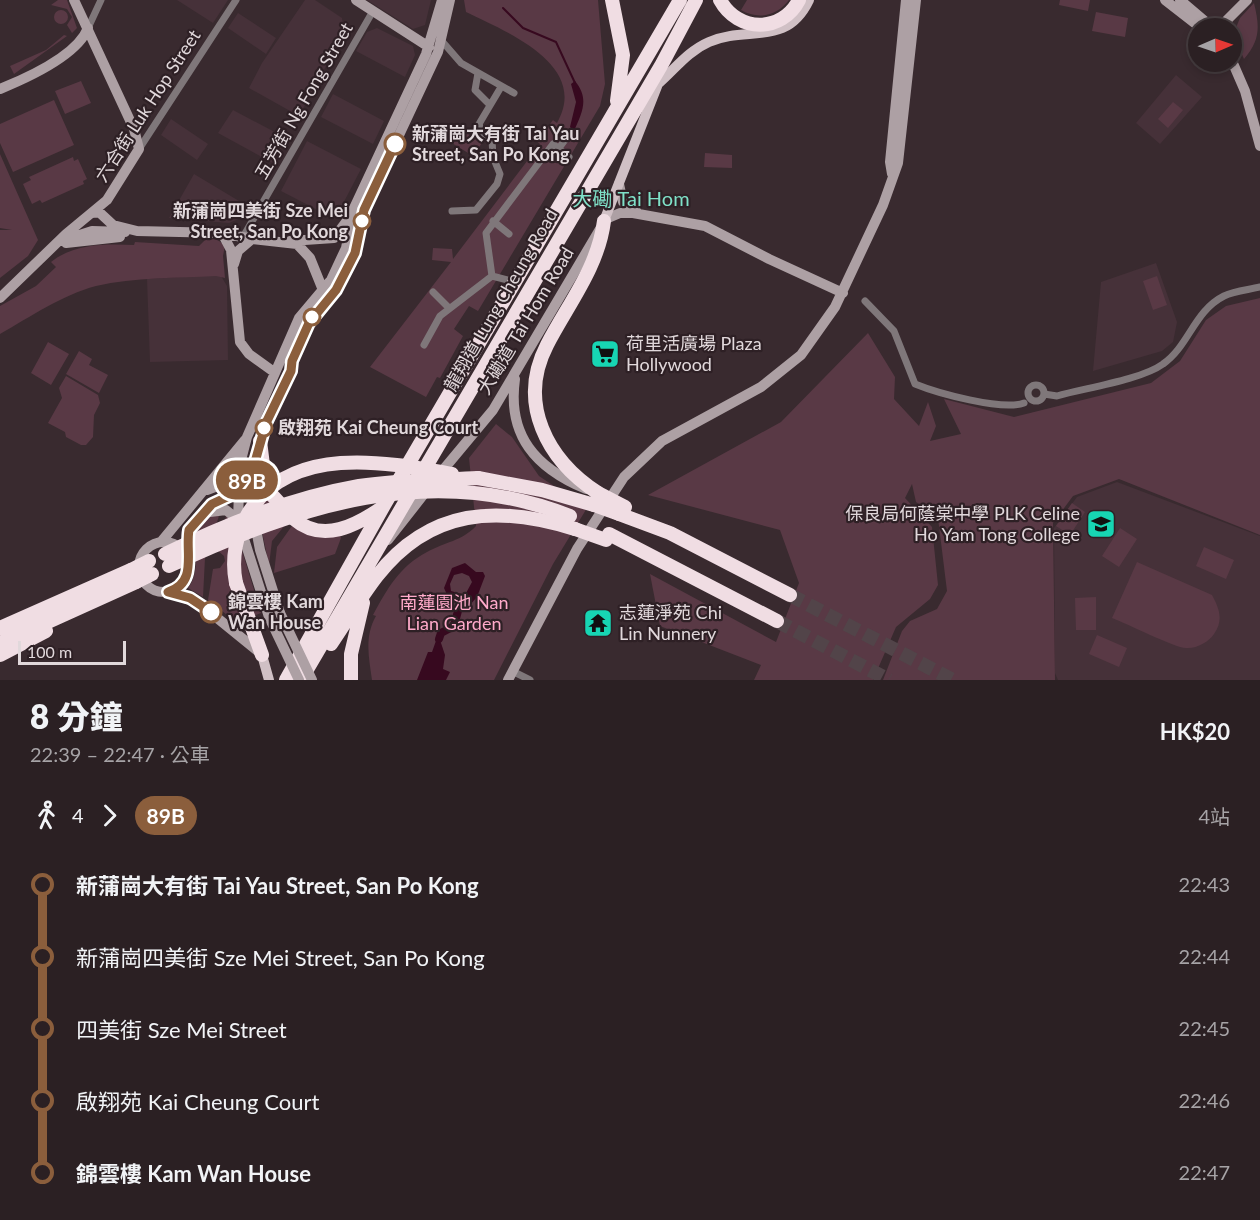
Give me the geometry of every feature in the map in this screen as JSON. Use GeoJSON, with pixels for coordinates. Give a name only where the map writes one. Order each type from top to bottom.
{"type":"FeatureCollection","features":[{"type":"Feature","properties":{"kind":"highway"},"geometry":{"type":"LineString","coordinates":[[612,0],[623,55],[616,109]]}},
{"type":"Feature","properties":{"kind":"highway","name":"龍翔道 Lung Cheung Road"},"geometry":{"type":"LineString","coordinates":[[286,680],[383,507],[680,0]]}},
{"type":"Feature","properties":{"kind":"highway","name":"龍翔道 Lung Cheung Road"},"geometry":{"type":"LineString","coordinates":[[302,680],[662,64],[696,0]]}},
{"type":"Feature","properties":{"kind":"highway"},"geometry":{"type":"LineString","coordinates":[[720,0],[735,18],[758,25],[770,24],[784,18],[799,0]]}},
{"type":"Feature","properties":{"kind":"highway"},"geometry":{"type":"LineString","coordinates":[[605,220],[597,252],[580,290],[542,355],[536,387],[537,416],[548,444],[567,469],[622,510],[790,596]]}},
{"type":"Feature","properties":{"kind":"highway"},"geometry":{"type":"LineString","coordinates":[[254,439],[272,494],[296,520],[322,531],[346,529],[383,507]]}},
{"type":"Feature","properties":{"kind":"highway"},"geometry":{"type":"LineString","coordinates":[[262,655],[236,583],[234,554],[246,516],[268,490],[294,473],[330,464],[368,463],[478,478],[551,492],[622,510]]}},
{"type":"Feature","properties":{"kind":"highway"},"geometry":{"type":"LineString","coordinates":[[0,628],[222,528],[286,504],[373,484],[478,478]]}},
{"type":"Feature","properties":{"kind":"highway"},"geometry":{"type":"LineString","coordinates":[[244,484],[272,494]]}},
{"type":"Feature","properties":{"kind":"highway"},"geometry":{"type":"LineString","coordinates":[[0,643],[262,525],[320,506],[382,495],[440,492],[513,499],[558,512],[607,537]]}},
{"type":"Feature","properties":{"kind":"highway"},"geometry":{"type":"LineString","coordinates":[[302,680],[368,590],[403,549],[444,524],[478,515],[513,515],[557,524],[632,545],[777,621]]}},
{"type":"Feature","properties":{"kind":"highway"},"geometry":{"type":"LineString","coordinates":[[351,680],[351,654],[368,590]]}},
{"type":"Feature","properties":{"kind":"highway"},"geometry":{"type":"LineString","coordinates":[[0,655],[30,641],[83,607]]}},
{"type":"Feature","properties":{"kind":"main road"},"geometry":{"type":"LineString","coordinates":[[74,0],[134,129],[139,149]]}},
{"type":"Feature","properties":{"kind":"main road"},"geometry":{"type":"LineString","coordinates":[[356,0],[429,47]]}},
{"type":"Feature","properties":{"kind":"main road"},"geometry":{"type":"LineString","coordinates":[[137,231],[114,226],[99,212],[90,215],[87,224],[96,231],[222,233],[247,238],[289,241],[334,238],[352,214],[429,47],[442,0]]}},
{"type":"Feature","properties":{"kind":"main road"},"geometry":{"type":"LineString","coordinates":[[238,520],[254,439],[274,372],[299,318],[325,294],[340,284],[355,253],[364,210],[441,40],[450,0]]}},
{"type":"Feature","properties":{"kind":"main road"},"geometry":{"type":"LineString","coordinates":[[659,83],[684,58],[706,43],[733,35],[772,33],[788,26],[798,17],[809,0]]}},
{"type":"Feature","properties":{"kind":"main road"},"geometry":{"type":"LineString","coordinates":[[892,174],[890,162],[906,0]]}},
{"type":"Feature","properties":{"kind":"main road"},"geometry":{"type":"LineString","coordinates":[[510,675],[566,569],[608,500],[630,471],[662,441],[761,387],[801,355],[843,293],[883,206],[900,151],[916,0]]}},
{"type":"Feature","properties":{"kind":"main road"},"geometry":{"type":"LineString","coordinates":[[1165,0],[1188,18]]}},
{"type":"Feature","properties":{"kind":"main road"},"geometry":{"type":"LineString","coordinates":[[1180,0],[1201,18]]}},
{"type":"Feature","properties":{"kind":"main road"},"geometry":{"type":"LineString","coordinates":[[1229,18],[1247,0]]}},
{"type":"Feature","properties":{"kind":"main road"},"geometry":{"type":"LineString","coordinates":[[0,89],[68,52],[84,39],[88,28]]}},
{"type":"Feature","properties":{"kind":"main road"},"geometry":{"type":"LineString","coordinates":[[429,47],[441,40]]}},
{"type":"Feature","properties":{"kind":"main road","name":"大磡道 Tai Hom Road"},"geometry":{"type":"LineString","coordinates":[[367,566],[493,410],[516,374],[605,220],[659,83],[662,64]]}},
{"type":"Feature","properties":{"kind":"main road"},"geometry":{"type":"LineString","coordinates":[[1236,72],[1245,91],[1260,146]]}},
{"type":"Feature","properties":{"kind":"main road","name":"六合街 Luk Hop Street"},"geometry":{"type":"LineString","coordinates":[[0,298],[4,289],[107,200],[139,149]]}},
{"type":"Feature","properties":{"kind":"main road"},"geometry":{"type":"LineString","coordinates":[[619,184],[624,203],[640,214]]}},
{"type":"Feature","properties":{"kind":"main road","name":"六合街 Luk Hop Street"},"geometry":{"type":"LineString","coordinates":[[106,218],[107,200]]}},
{"type":"Feature","properties":{"kind":"main road"},"geometry":{"type":"LineString","coordinates":[[605,220],[620,213],[640,214],[705,226],[843,293]]}},
{"type":"Feature","properties":{"kind":"main road"},"geometry":{"type":"LineString","coordinates":[[269,680],[262,655],[200,604],[153,589],[145,584],[140,573],[143,554],[149,547],[161,542],[206,490],[222,464],[254,439],[291,371],[292,361],[346,248],[352,214]]}},
{"type":"Feature","properties":{"kind":"main road"},"geometry":{"type":"LineString","coordinates":[[56,243],[96,231],[106,225],[106,218]]}},
{"type":"Feature","properties":{"kind":"main road"},"geometry":{"type":"LineString","coordinates":[[56,243],[117,238],[137,231]]}},
{"type":"Feature","properties":{"kind":"main road"},"geometry":{"type":"LineString","coordinates":[[222,233],[229,242],[234,270],[240,342],[249,354],[274,372]]}},
{"type":"Feature","properties":{"kind":"main road"},"geometry":{"type":"LineString","coordinates":[[234,270],[238,251],[247,238]]}},
{"type":"Feature","properties":{"kind":"main road"},"geometry":{"type":"LineString","coordinates":[[289,241],[306,252],[325,294]]}},
{"type":"Feature","properties":{"kind":"main road"},"geometry":{"type":"LineString","coordinates":[[274,372],[292,361]]}},
{"type":"Feature","properties":{"kind":"main road"},"geometry":{"type":"LineString","coordinates":[[516,374],[514,414],[533,454],[551,471],[608,500]]}},
{"type":"Feature","properties":{"kind":"main road"},"geometry":{"type":"LineString","coordinates":[[254,439],[255,462],[244,484],[275,615],[312,680]]}},
{"type":"Feature","properties":{"kind":"main road"},"geometry":{"type":"LineString","coordinates":[[206,490],[244,484]]}},
{"type":"Feature","properties":{"kind":"main road"},"geometry":{"type":"LineString","coordinates":[[202,513],[226,510],[238,520],[302,680]]}},
{"type":"Feature","properties":{"kind":"main road"},"geometry":{"type":"LineString","coordinates":[[161,542],[176,545],[184,552],[188,562],[186,579],[178,588],[168,592]]}},
{"type":"Feature","properties":{"kind":"street"},"geometry":{"type":"LineString","coordinates":[[88,28],[101,0]]}},
{"type":"Feature","properties":{"kind":"street","name":"六合街 Luk Hop Street"},"geometry":{"type":"LineString","coordinates":[[139,149],[236,0]]}},
{"type":"Feature","properties":{"kind":"street","name":"五芳街 Ng Fong Street"},"geometry":{"type":"LineString","coordinates":[[247,238],[373,11]]}},
{"type":"Feature","properties":{"kind":"street"},"geometry":{"type":"LineString","coordinates":[[441,40],[453,56],[514,93]]}},
{"type":"Feature","properties":{"kind":"street"},"geometry":{"type":"LineString","coordinates":[[478,73],[475,90],[490,105]]}},
{"type":"Feature","properties":{"kind":"street"},"geometry":{"type":"LineString","coordinates":[[452,211],[469,212],[480,207],[499,181],[499,171],[492,154],[492,140],[480,127],[501,87]]}},
{"type":"Feature","properties":{"kind":"street"},"geometry":{"type":"LineString","coordinates":[[559,148],[565,140]]}},
{"type":"Feature","properties":{"kind":"street"},"geometry":{"type":"LineString","coordinates":[[492,276],[486,233],[493,221],[553,144],[569,157]]}},
{"type":"Feature","properties":{"kind":"street"},"geometry":{"type":"LineString","coordinates":[[493,221],[509,234]]}},
{"type":"Feature","properties":{"kind":"street"},"geometry":{"type":"LineString","coordinates":[[492,276],[515,282]]}},
{"type":"Feature","properties":{"kind":"street"},"geometry":{"type":"LineString","coordinates":[[424,345],[440,316],[492,276]]}},
{"type":"Feature","properties":{"kind":"street"},"geometry":{"type":"LineString","coordinates":[[1044,394],[1057,396],[1160,366],[1178,351],[1202,314],[1212,303],[1230,294],[1260,288]]}},
{"type":"Feature","properties":{"kind":"street"},"geometry":{"type":"LineString","coordinates":[[433,292],[449,308]]}},
{"type":"Feature","properties":{"kind":"street"},"geometry":{"type":"LineString","coordinates":[[866,301],[894,332],[915,384],[928,389],[1002,404],[1015,406],[1024,403]]}},
{"type":"Feature","properties":{"kind":"street"},"geometry":{"type":"LineString","coordinates":[[188,562],[189,530],[212,504],[244,484]]}},
{"type":"Feature","properties":{"kind":"street"},"geometry":{"type":"LineString","coordinates":[[510,675],[531,680]]}},
{"type":"Feature","properties":{"kind":"shaded area"},"geometry":{"type":"Polygon","coordinates":[[[177,0],[228,0],[213,23],[177,0]]]}},
{"type":"Feature","properties":{"kind":"shaded area"},"geometry":{"type":"Polygon","coordinates":[[[305,0],[315,0],[342,18],[344,33],[299,116],[249,88],[262,63],[305,0]]]}},
{"type":"Feature","properties":{"kind":"shaded area"},"geometry":{"type":"Polygon","coordinates":[[[367,0],[431,0],[425,25],[413,29],[367,0]]]}},
{"type":"Feature","properties":{"kind":"shaded area"},"geometry":{"type":"Polygon","coordinates":[[[238,13],[276,38],[266,54],[228,28],[238,13]]]}},
{"type":"Feature","properties":{"kind":"shaded area"},"geometry":{"type":"Polygon","coordinates":[[[377,28],[413,46],[415,55],[405,77],[356,51],[367,32],[377,28]]]}},
{"type":"Feature","properties":{"kind":"shaded area"},"geometry":{"type":"Polygon","coordinates":[[[1176,75],[1202,97],[1160,144],[1136,123],[1176,75]]]}},
{"type":"Feature","properties":{"kind":"shaded area"},"geometry":{"type":"Polygon","coordinates":[[[575,81],[582,93],[583,105],[574,131],[570,127],[576,102],[571,84],[575,81]]]}},
{"type":"Feature","properties":{"kind":"shaded area"},"geometry":{"type":"Polygon","coordinates":[[[333,94],[384,121],[373,144],[321,117],[333,94]]]}},
{"type":"Feature","properties":{"kind":"shaded area"},"geometry":{"type":"Polygon","coordinates":[[[233,110],[286,138],[273,163],[218,133],[233,110]]]}},
{"type":"Feature","properties":{"kind":"shaded area"},"geometry":{"type":"Polygon","coordinates":[[[171,119],[208,144],[197,160],[161,135],[171,119]]]}},
{"type":"Feature","properties":{"kind":"shaded area"},"geometry":{"type":"Polygon","coordinates":[[[307,141],[361,169],[335,219],[281,191],[307,141]]]}},
{"type":"Feature","properties":{"kind":"shaded area"},"geometry":{"type":"Polygon","coordinates":[[[194,174],[249,207],[243,217],[229,223],[169,218],[194,174]]]}},
{"type":"Feature","properties":{"kind":"shaded area"},"geometry":{"type":"Polygon","coordinates":[[[1156,263],[1177,322],[1173,342],[1162,351],[1093,371],[1101,282],[1156,263]]]}},
{"type":"Feature","properties":{"kind":"shaded area"},"geometry":{"type":"Polygon","coordinates":[[[221,276],[227,286],[228,360],[150,362],[147,279],[221,276]]]}},
{"type":"Feature","properties":{"kind":"shaded area"},"geometry":{"type":"Polygon","coordinates":[[[1117,482],[1260,536],[1260,680],[1058,680],[1055,673],[1054,528],[1077,497],[1117,482]]]}},
{"type":"Feature","properties":{"kind":"shaded area"},"geometry":{"type":"Polygon","coordinates":[[[465,563],[476,572],[483,572],[485,576],[477,597],[468,607],[459,607],[456,602],[449,599],[444,588],[452,568],[465,563]],[[462,573],[454,575],[450,584],[451,591],[465,595],[472,582],[469,576],[462,573]]]}},
{"type":"Feature","properties":{"kind":"shaded area"},"geometry":{"type":"Polygon","coordinates":[[[437,638],[440,640],[445,655],[443,669],[450,672],[446,680],[417,680],[428,652],[432,652],[437,638]]]}},
{"type":"Feature","properties":{"kind":"green space"},"geometry":{"type":"Polygon","coordinates":[[[58,0],[67,0],[77,28],[72,33],[67,25],[72,17],[67,9],[51,5],[58,0]]]}},
{"type":"Feature","properties":{"kind":"green space"},"geometry":{"type":"Polygon","coordinates":[[[464,0],[598,0],[605,84],[600,106],[478,311],[469,306],[454,329],[463,336],[440,378],[437,377],[426,397],[370,367],[451,262],[432,260],[433,248],[452,249],[453,259],[540,144],[537,141],[553,120],[557,123],[564,102],[562,84],[554,68],[522,41],[466,12],[464,0]]]}},
{"type":"Feature","properties":{"kind":"green space"},"geometry":{"type":"Polygon","coordinates":[[[747,0],[789,0],[773,13],[754,15],[741,10],[747,0]]]}},
{"type":"Feature","properties":{"kind":"green space"},"geometry":{"type":"Polygon","coordinates":[[[1060,0],[1090,0],[1088,11],[1059,5],[1060,0]]]}},
{"type":"Feature","properties":{"kind":"green space"},"geometry":{"type":"Polygon","coordinates":[[[1254,3],[1258,27],[1256,40],[1244,59],[1242,18],[1240,18],[1254,3]]]}},
{"type":"Feature","properties":{"kind":"green space"},"geometry":{"type":"Polygon","coordinates":[[[58,10],[64,10],[68,17],[64,24],[58,24],[54,20],[54,14],[58,10]]]}},
{"type":"Feature","properties":{"kind":"green space"},"geometry":{"type":"Polygon","coordinates":[[[1096,12],[1128,18],[1125,37],[1092,31],[1096,12]]]}},
{"type":"Feature","properties":{"kind":"green space"},"geometry":{"type":"Polygon","coordinates":[[[64,35],[67,36],[14,74],[10,66],[46,50],[64,35]]]}},
{"type":"Feature","properties":{"kind":"green space"},"geometry":{"type":"Polygon","coordinates":[[[81,81],[91,103],[65,114],[55,91],[81,81]]]}},
{"type":"Feature","properties":{"kind":"green space"},"geometry":{"type":"Polygon","coordinates":[[[54,100],[74,145],[13,172],[0,143],[0,124],[54,100]]]}},
{"type":"Feature","properties":{"kind":"green space"},"geometry":{"type":"Polygon","coordinates":[[[1173,102],[1183,110],[1168,128],[1158,119],[1173,102]]]}},
{"type":"Feature","properties":{"kind":"green space"},"geometry":{"type":"Polygon","coordinates":[[[456,126],[482,143],[473,156],[447,140],[456,126]]]}},
{"type":"Feature","properties":{"kind":"green space"},"geometry":{"type":"Polygon","coordinates":[[[705,153],[732,155],[732,168],[704,167],[705,153]]]}},
{"type":"Feature","properties":{"kind":"green space"},"geometry":{"type":"Polygon","coordinates":[[[0,154],[38,240],[28,256],[0,278],[0,230],[12,230],[0,228],[0,154]]]}},
{"type":"Feature","properties":{"kind":"green space"},"geometry":{"type":"Polygon","coordinates":[[[73,157],[74,161],[78,159],[87,179],[83,181],[84,184],[42,203],[40,200],[32,204],[23,184],[31,180],[29,177],[73,157]]]}},
{"type":"Feature","properties":{"kind":"green space"},"geometry":{"type":"Polygon","coordinates":[[[216,239],[225,245],[223,256],[225,278],[216,276],[156,278],[96,286],[59,301],[0,334],[0,306],[36,286],[56,267],[51,262],[70,251],[91,246],[134,245],[135,242],[199,246],[205,240],[216,239]]]}},
{"type":"Feature","properties":{"kind":"green space"},"geometry":{"type":"Polygon","coordinates":[[[1157,276],[1167,305],[1153,310],[1143,281],[1157,276]]]}},
{"type":"Feature","properties":{"kind":"green space"},"geometry":{"type":"Polygon","coordinates":[[[1260,298],[1260,535],[1119,479],[1073,496],[1053,523],[1055,680],[883,680],[902,631],[910,621],[937,609],[947,591],[938,518],[916,502],[912,484],[905,498],[932,527],[938,585],[930,599],[896,627],[873,680],[754,680],[761,665],[660,626],[650,574],[776,642],[799,583],[780,530],[648,495],[781,422],[868,333],[895,377],[894,399],[919,426],[928,402],[936,426],[930,441],[961,434],[944,399],[1014,417],[1151,383],[1180,361],[1206,320],[1226,306],[1260,298]]]}},
{"type":"Feature","properties":{"kind":"green space"},"geometry":{"type":"Polygon","coordinates":[[[48,342],[69,354],[51,385],[31,373],[48,342]]]}},
{"type":"Feature","properties":{"kind":"green space"},"geometry":{"type":"Polygon","coordinates":[[[79,351],[92,359],[89,365],[108,375],[99,393],[66,374],[79,351]]]}},
{"type":"Feature","properties":{"kind":"green space"},"geometry":{"type":"Polygon","coordinates":[[[66,376],[98,395],[100,403],[94,415],[93,437],[86,445],[81,445],[66,437],[65,432],[48,423],[62,398],[59,388],[66,376]]]}},
{"type":"Feature","properties":{"kind":"green space","name":"南蓮園池 Nan Lian Garden"},"geometry":{"type":"Polygon","coordinates":[[[496,424],[512,437],[539,476],[587,508],[553,564],[494,680],[372,680],[368,648],[372,624],[376,616],[373,615],[389,587],[409,564],[427,552],[465,535],[476,526],[469,458],[496,424]]]}},
{"type":"Feature","properties":{"kind":"green space"},"geometry":{"type":"Polygon","coordinates":[[[259,491],[290,519],[272,541],[269,565],[260,522],[259,491]]]}},
{"type":"Feature","properties":{"kind":"green space"},"geometry":{"type":"Polygon","coordinates":[[[1072,503],[1085,512],[1070,535],[1056,526],[1072,503]]]}},
{"type":"Feature","properties":{"kind":"green space"},"geometry":{"type":"Polygon","coordinates":[[[220,513],[205,558],[203,597],[188,588],[196,567],[197,535],[200,526],[207,518],[220,513]]]}},
{"type":"Feature","properties":{"kind":"green space"},"geometry":{"type":"Polygon","coordinates":[[[226,516],[233,521],[261,613],[251,617],[250,633],[208,600],[213,569],[220,568],[225,561],[224,556],[217,550],[226,516]]]}},
{"type":"Feature","properties":{"kind":"green space"},"geometry":{"type":"Polygon","coordinates":[[[294,523],[339,533],[341,538],[335,554],[274,573],[277,547],[294,523]]]}},
{"type":"Feature","properties":{"kind":"green space"},"geometry":{"type":"Polygon","coordinates":[[[1120,528],[1137,539],[1119,567],[1102,556],[1120,528]]]}},
{"type":"Feature","properties":{"kind":"green space"},"geometry":{"type":"Polygon","coordinates":[[[1204,547],[1234,560],[1226,579],[1196,566],[1204,547]]]}},
{"type":"Feature","properties":{"kind":"green space"},"geometry":{"type":"Polygon","coordinates":[[[1137,562],[1212,595],[1220,619],[1217,629],[1209,640],[1194,647],[1180,647],[1112,618],[1137,562]]]}},
{"type":"Feature","properties":{"kind":"green space"},"geometry":{"type":"Polygon","coordinates":[[[1096,597],[1096,630],[1076,630],[1075,598],[1096,597]]]}},
{"type":"Feature","properties":{"kind":"green space"},"geometry":{"type":"Polygon","coordinates":[[[1097,635],[1127,648],[1119,667],[1089,654],[1097,635]]]}},
{"type":"Feature","properties":{"kind":"waterway"},"geometry":{"type":"LineString","coordinates":[[503,8],[523,28],[556,42],[575,83]]}},
{"type":"Feature","properties":{"kind":"waterway"},"geometry":{"type":"LineString","coordinates":[[439,639],[441,633],[454,626],[459,607]]}},
{"type":"Feature","properties":{"kind":"tunnel"},"geometry":{"type":"LineString","coordinates":[[790,595],[953,680]]}},
{"type":"Feature","properties":{"kind":"tunnel"},"geometry":{"type":"LineString","coordinates":[[777,621],[889,680]]}},
{"type":"Feature","properties":{"kind":"bus line","name":"89B"},"geometry":{"type":"LineString","coordinates":[[211,612],[190,598],[168,592],[178,588],[187,576],[189,530],[196,518],[212,504],[227,495],[238,492],[247,482],[249,467],[255,462],[266,423],[291,371],[292,361],[304,332],[317,310],[340,284],[358,244],[364,210],[395,144]]}},
{"type":"Feature","properties":{"kind":"place","name":"新蒲崗大有街 Tai Yau Street, San Po Kong"},"geometry":{"type":"Point","coordinates":[395,144]}},
{"type":"Feature","properties":{"kind":"place","name":"新蒲崗四美街 Sze Mei Street, San Po Kong"},"geometry":{"type":"Point","coordinates":[362,221]}},
{"type":"Feature","properties":{"kind":"place","name":"荷里活廣場 Plaza Hollywood"},"geometry":{"type":"Point","coordinates":[605,354]}},
{"type":"Feature","properties":{"kind":"place","name":"啟翔苑 Kai Cheung Court"},"geometry":{"type":"Point","coordinates":[264,428]}},
{"type":"Feature","properties":{"kind":"place","name":"保良局何蔭棠中學 PLK Celine Ho Yam Tong College"},"geometry":{"type":"Point","coordinates":[1101,524]}},
{"type":"Feature","properties":{"kind":"place","name":"錦雲樓 Kam Wan House"},"geometry":{"type":"Point","coordinates":[211,612]}},
{"type":"Feature","properties":{"kind":"place","name":"志蓮淨苑 Chi Lin Nunnery"},"geometry":{"type":"Point","coordinates":[598,623]}},
{"type":"Feature","properties":{"kind":"district","name":"大磡 Tai Hom"},"geometry":{"type":"Point","coordinates":[631,199]}}]}
